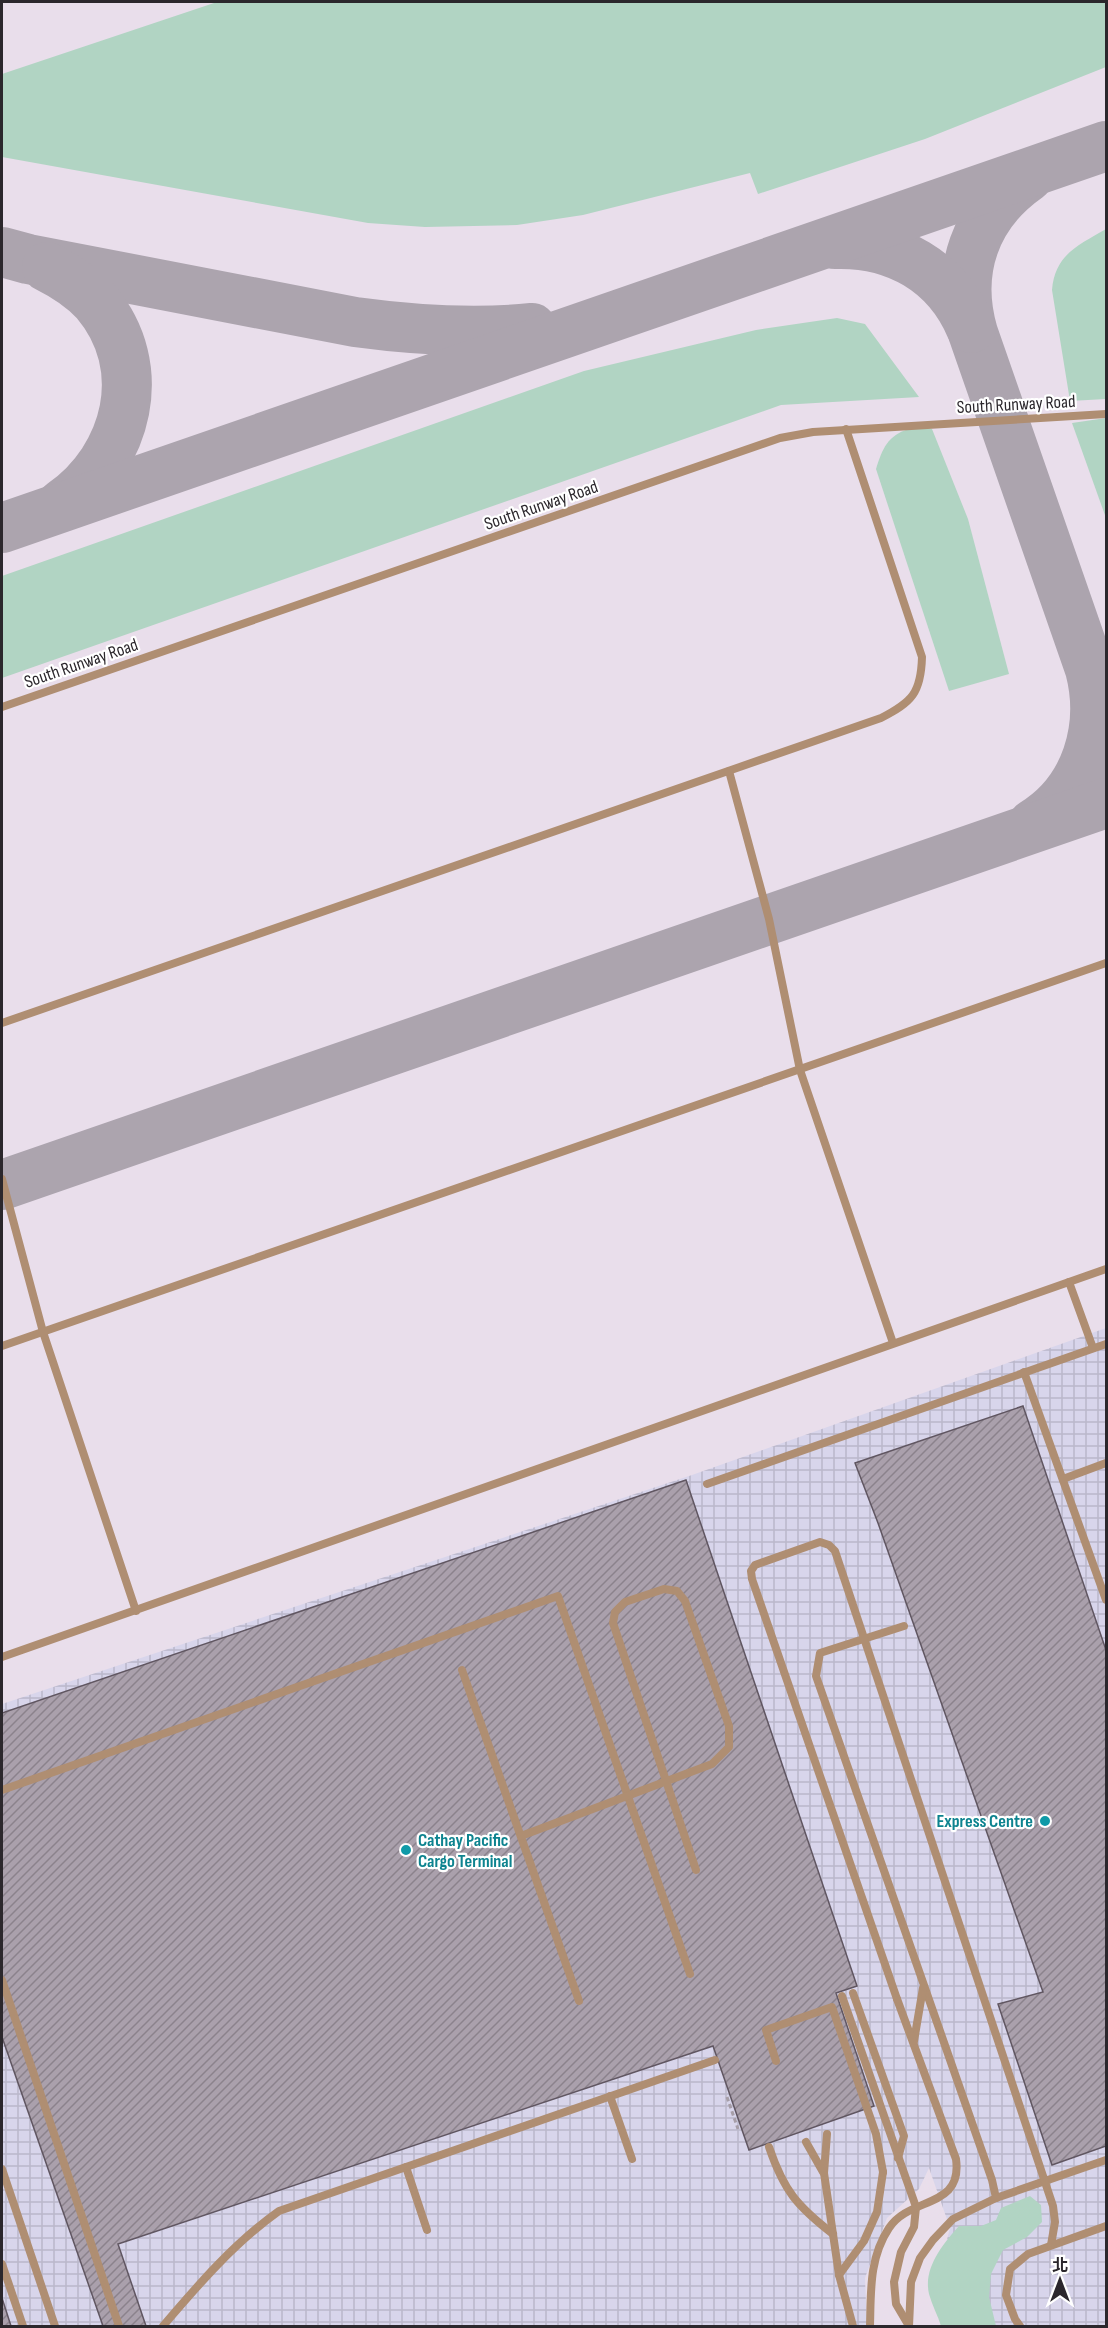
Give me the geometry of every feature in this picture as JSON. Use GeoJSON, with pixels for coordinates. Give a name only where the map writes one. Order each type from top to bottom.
{"type":"FeatureCollection","features":[{"type":"Feature","properties":{"kind":"lane","name":"South Runway Road"},"geometry":{"type":"LineString","coordinates":[[2,707],[780,438],[846,429],[1107,414]]}},
{"type":"Feature","properties":{"kind":"lane"},"geometry":{"type":"LineString","coordinates":[[2,1023],[729,771],[888,715],[903,707],[915,693],[921,676],[922,657],[846,429]]}},
{"type":"Feature","properties":{"kind":"lane"},"geometry":{"type":"LineString","coordinates":[[729,771],[770,919],[800,1070],[893,1343]]}},
{"type":"Feature","properties":{"kind":"lane"},"geometry":{"type":"LineString","coordinates":[[2,1346],[1107,963]]}},
{"type":"Feature","properties":{"kind":"lane"},"geometry":{"type":"LineString","coordinates":[[2,1179],[43,1332],[136,1611]]}},
{"type":"Feature","properties":{"kind":"lane"},"geometry":{"type":"LineString","coordinates":[[2,1657],[1107,1269]]}},
{"type":"Feature","properties":{"kind":"lane"},"geometry":{"type":"LineString","coordinates":[[1069,1282],[1093,1348]]}},
{"type":"Feature","properties":{"kind":"lane"},"geometry":{"type":"LineString","coordinates":[[707,1484],[1107,1344]]}},
{"type":"Feature","properties":{"kind":"lane"},"geometry":{"type":"LineString","coordinates":[[1024,1372],[1103,1581],[1107,1600]]}},
{"type":"Feature","properties":{"kind":"lane"},"geometry":{"type":"LineString","coordinates":[[1063,1479],[1107,1463]]}},
{"type":"Feature","properties":{"kind":"lane"},"geometry":{"type":"LineString","coordinates":[[870,2326],[871,2276],[877,2254],[890,2227],[916,2207],[948,2192],[958,2172],[956,2159],[897,1999],[752,1579],[751,1571],[755,1565],[820,1542],[835,1551],[1053,2206],[1055,2222],[1051,2245]]}},
{"type":"Feature","properties":{"kind":"lane"},"geometry":{"type":"LineString","coordinates":[[521,1836],[648,1788],[659,1784],[670,1780],[712,1764],[729,1747],[729,1726],[685,1601],[676,1591],[664,1589],[625,1602],[615,1612],[613,1623],[657,1757],[665,1779],[669,1791],[696,1870]]}},
{"type":"Feature","properties":{"kind":"lane"},"geometry":{"type":"LineString","coordinates":[[2,1790],[558,1596],[690,1974]]}},
{"type":"Feature","properties":{"kind":"lane"},"geometry":{"type":"LineString","coordinates":[[904,1626],[820,1653],[816,1676],[992,2180],[996,2198]]}},
{"type":"Feature","properties":{"kind":"lane"},"geometry":{"type":"LineString","coordinates":[[462,1670],[579,2001]]}},
{"type":"Feature","properties":{"kind":"lane"},"geometry":{"type":"LineString","coordinates":[[2,1980],[119,2326]]}},
{"type":"Feature","properties":{"kind":"lane"},"geometry":{"type":"LineString","coordinates":[[913,2044],[923,1986]]}},
{"type":"Feature","properties":{"kind":"lane"},"geometry":{"type":"LineString","coordinates":[[853,1993],[904,2136],[898,2158]]}},
{"type":"Feature","properties":{"kind":"lane"},"geometry":{"type":"LineString","coordinates":[[842,1996],[916,2207],[914,2227],[901,2252],[894,2282],[896,2304],[909,2326]]}},
{"type":"Feature","properties":{"kind":"lane"},"geometry":{"type":"LineString","coordinates":[[776,2061],[766,2030],[832,2007],[876,2134],[883,2172],[877,2212],[864,2241],[839,2275]]}},
{"type":"Feature","properties":{"kind":"lane"},"geometry":{"type":"LineString","coordinates":[[163,2326],[204,2278],[252,2230],[279,2211],[715,2060]]}},
{"type":"Feature","properties":{"kind":"lane"},"geometry":{"type":"LineString","coordinates":[[610,2096],[632,2159]]}},
{"type":"Feature","properties":{"kind":"lane"},"geometry":{"type":"LineString","coordinates":[[826,2134],[824,2173],[839,2275],[853,2326]]}},
{"type":"Feature","properties":{"kind":"lane"},"geometry":{"type":"LineString","coordinates":[[806,2142],[824,2173]]}},
{"type":"Feature","properties":{"kind":"lane"},"geometry":{"type":"LineString","coordinates":[[769,2147],[792,2197],[808,2215],[833,2234]]}},
{"type":"Feature","properties":{"kind":"lane"},"geometry":{"type":"LineString","coordinates":[[909,2326],[911,2282],[920,2258],[952,2219],[996,2198],[1107,2160]]}},
{"type":"Feature","properties":{"kind":"lane"},"geometry":{"type":"LineString","coordinates":[[406,2167],[427,2230]]}},
{"type":"Feature","properties":{"kind":"lane"},"geometry":{"type":"LineString","coordinates":[[2,2169],[55,2326]]}},
{"type":"Feature","properties":{"kind":"lane"},"geometry":{"type":"LineString","coordinates":[[1020,2326],[1006,2295],[1010,2269],[1028,2254],[1107,2226]]}},
{"type":"Feature","properties":{"kind":"lane"},"geometry":{"type":"LineString","coordinates":[[2,2264],[23,2326]]}},
{"type":"Feature","properties":{"kind":"path"},"geometry":{"type":"LineString","coordinates":[[727,2097],[738,2129]]}},
{"type":"Feature","properties":{"kind":"shaded area","name":"Cathay Pacific Cargo Terminal"},"geometry":{"type":"Polygon","coordinates":[[[1106,1328],[1106,2326],[952,2326],[935,2285],[950,2228],[929,2168],[919,2189],[887,2218],[865,2278],[867,2326],[2,2326],[2,1704],[692,1475],[1106,1328]]]}},
{"type":"Feature","properties":{"kind":"green space"},"geometry":{"type":"Polygon","coordinates":[[[217,2],[1106,2],[1106,67],[925,139],[758,194],[750,173],[583,215],[517,225],[425,227],[368,223],[2,157],[2,74],[217,2]]]}},
{"type":"Feature","properties":{"kind":"green space"},"geometry":{"type":"Polygon","coordinates":[[[1106,229],[1106,399],[1070,401],[1052,290],[1054,278],[1063,259],[1070,252],[1106,229]]]}},
{"type":"Feature","properties":{"kind":"green space"},"geometry":{"type":"Polygon","coordinates":[[[837,318],[865,324],[919,397],[781,405],[2,678],[2,576],[584,371],[756,330],[837,318]]]}},
{"type":"Feature","properties":{"kind":"green space"},"geometry":{"type":"Polygon","coordinates":[[[1106,418],[1106,518],[1072,423],[1106,418]]]}},
{"type":"Feature","properties":{"kind":"green space"},"geometry":{"type":"Polygon","coordinates":[[[909,429],[932,429],[968,519],[1009,674],[949,691],[876,469],[891,439],[909,429]]]}},
{"type":"Feature","properties":{"kind":"green space"},"geometry":{"type":"Polygon","coordinates":[[[1030,2196],[1041,2205],[1042,2222],[1027,2237],[1003,2250],[991,2274],[989,2297],[996,2326],[941,2326],[930,2298],[928,2284],[932,2266],[941,2249],[959,2226],[981,2226],[996,2220],[1001,2208],[1030,2196]]]}},
{"type":"Feature","properties":{"kind":"building","name":"Express Centre"},"geometry":{"type":"Polygon","coordinates":[[[1023,1406],[1106,1650],[1106,2146],[1052,2165],[998,2004],[1043,1992],[855,1463],[1023,1406]]]}},
{"type":"Feature","properties":{"kind":"building","name":"Cathay Pacific Cargo Terminal"},"geometry":{"type":"Polygon","coordinates":[[[686,1480],[857,1986],[836,1993],[874,2106],[749,2150],[713,2046],[118,2244],[146,2326],[103,2326],[2,2037],[2,1713],[686,1480]]]}},
{"type":"Feature","properties":{"kind":"building"},"geometry":{"type":"Polygon","coordinates":[[[2,2298],[11,2326],[2,2326],[2,2298]]]}},
{"type":"Feature","properties":{"kind":"taxiway"},"geometry":{"type":"LineString","coordinates":[[2,528],[1106,146]]}},
{"type":"Feature","properties":{"kind":"taxiway"},"geometry":{"type":"LineString","coordinates":[[1028,177],[995,208],[983,226],[974,246],[969,266],[968,310],[973,333],[1090,669],[1095,713],[1093,735],[1079,776],[1052,810],[1033,824]]}},
{"type":"Feature","properties":{"kind":"taxiway"},"geometry":{"type":"LineString","coordinates":[[835,244],[878,248],[916,264],[948,291],[961,308],[971,328]]}},
{"type":"Feature","properties":{"kind":"taxiway"},"geometry":{"type":"LineString","coordinates":[[2,252],[28,259],[355,322],[443,330],[487,331],[532,328]]}},
{"type":"Feature","properties":{"kind":"taxiway"},"geometry":{"type":"LineString","coordinates":[[47,267],[73,282],[96,302],[113,327],[123,355],[127,382],[124,410],[116,437],[103,462],[85,485],[62,504]]}},
{"type":"Feature","properties":{"kind":"taxiway"},"geometry":{"type":"LineString","coordinates":[[2,1185],[1106,803]]}},
{"type":"Feature","properties":{"kind":"place","name":"Express Centre"},"geometry":{"type":"Point","coordinates":[1045,1821]}},
{"type":"Feature","properties":{"kind":"place","name":"Cathay Pacific Cargo Terminal"},"geometry":{"type":"Point","coordinates":[406,1850]}}]}
